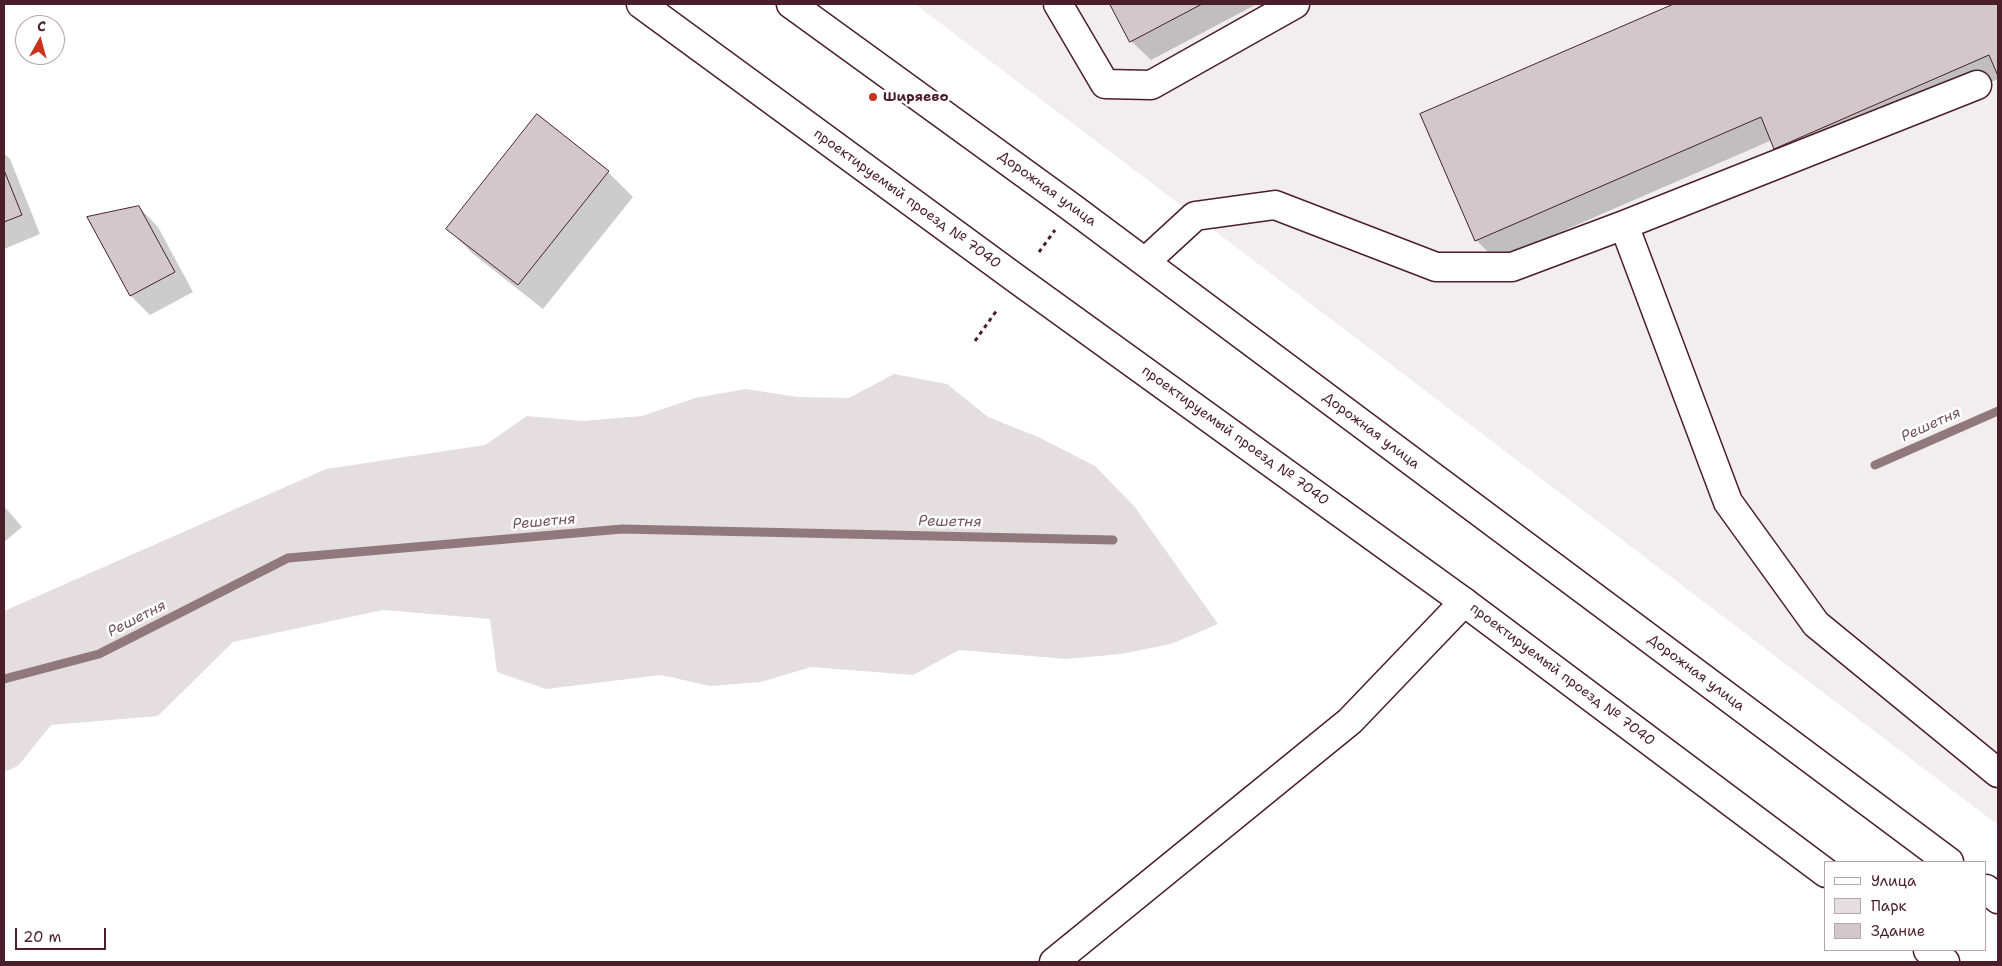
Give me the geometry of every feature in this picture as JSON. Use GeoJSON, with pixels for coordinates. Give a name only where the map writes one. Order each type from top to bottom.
{"type":"FeatureCollection","features":[{"type":"Feature","properties":{"kind":"street","name":"проектируемый проезд № 7040"},"geometry":{"type":"LineString","coordinates":[[641,4],[1018,280],[1464,602],[1824,872]]}},
{"type":"Feature","properties":{"kind":"street"},"geometry":{"type":"LineString","coordinates":[[1058,4],[1105,84],[1152,85],[1295,4]]}},
{"type":"Feature","properties":{"kind":"street","name":"Дорожная улица"},"geometry":{"type":"LineString","coordinates":[[804,7],[1948,861]]}},
{"type":"Feature","properties":{"kind":"street"},"geometry":{"type":"LineString","coordinates":[[1145,262],[1195,216],[1275,205],[1436,267],[1512,266],[1624,225],[1977,85]]}},
{"type":"Feature","properties":{"kind":"street"},"geometry":{"type":"LineString","coordinates":[[1624,225],[1728,502],[1816,624],[1998,773]]}},
{"type":"Feature","properties":{"kind":"street"},"geometry":{"type":"LineString","coordinates":[[1054,962],[1350,721],[1464,602]]}},
{"type":"Feature","properties":{"kind":"street"},"geometry":{"type":"LineString","coordinates":[[1987,890],[1998,899]]}},
{"type":"Feature","properties":{"kind":"street"},"geometry":{"type":"LineString","coordinates":[[1929,951],[1945,962]]}},
{"type":"Feature","properties":{"kind":"path"},"geometry":{"type":"LineString","coordinates":[[1039,252],[1058,225]]}},
{"type":"Feature","properties":{"kind":"path"},"geometry":{"type":"LineString","coordinates":[[975,340],[997,310]]}},
{"type":"Feature","properties":{"kind":"shaded area"},"geometry":{"type":"Polygon","coordinates":[[[915,4],[1998,4],[1998,825],[1195,216],[915,4]]]}},
{"type":"Feature","properties":{"kind":"green space"},"geometry":{"type":"Polygon","coordinates":[[[894,374],[947,384],[988,417],[1038,437],[1095,466],[1134,506],[1218,624],[1171,644],[1121,654],[1066,659],[959,650],[913,675],[811,667],[761,682],[710,686],[661,675],[546,689],[497,672],[490,619],[383,610],[233,642],[158,716],[51,725],[18,766],[4,772],[4,611],[326,469],[485,445],[527,416],[582,421],[642,416],[695,398],[746,389],[798,397],[849,398],[894,374]]]}},
{"type":"Feature","properties":{"kind":"building"},"geometry":{"type":"Polygon","coordinates":[[[1110,4],[1202,4],[1130,42],[1110,4]]]}},
{"type":"Feature","properties":{"kind":"building"},"geometry":{"type":"Polygon","coordinates":[[[1674,4],[1998,4],[1998,76],[1989,55],[1774,149],[1761,117],[1475,241],[1420,114],[1674,4]]]}},
{"type":"Feature","properties":{"kind":"building"},"geometry":{"type":"Polygon","coordinates":[[[537,114],[609,171],[518,285],[446,229],[537,114]]]}},
{"type":"Feature","properties":{"kind":"building"},"geometry":{"type":"Polygon","coordinates":[[[4,170],[22,215],[4,222],[4,170]]]}},
{"type":"Feature","properties":{"kind":"building"},"geometry":{"type":"Polygon","coordinates":[[[139,206],[175,272],[130,296],[87,217],[139,206]]]}},
{"type":"Feature","properties":{"kind":"waterway","name":"Решетня"},"geometry":{"type":"LineString","coordinates":[[1875,465],[1998,411]]}},
{"type":"Feature","properties":{"kind":"waterway","name":"Решетня"},"geometry":{"type":"LineString","coordinates":[[4,679],[99,654],[288,558],[622,529],[1113,540]]}},
{"type":"Feature","properties":{"kind":"place","name":"Ширяево"},"geometry":{"type":"Point","coordinates":[873,97]}}]}
